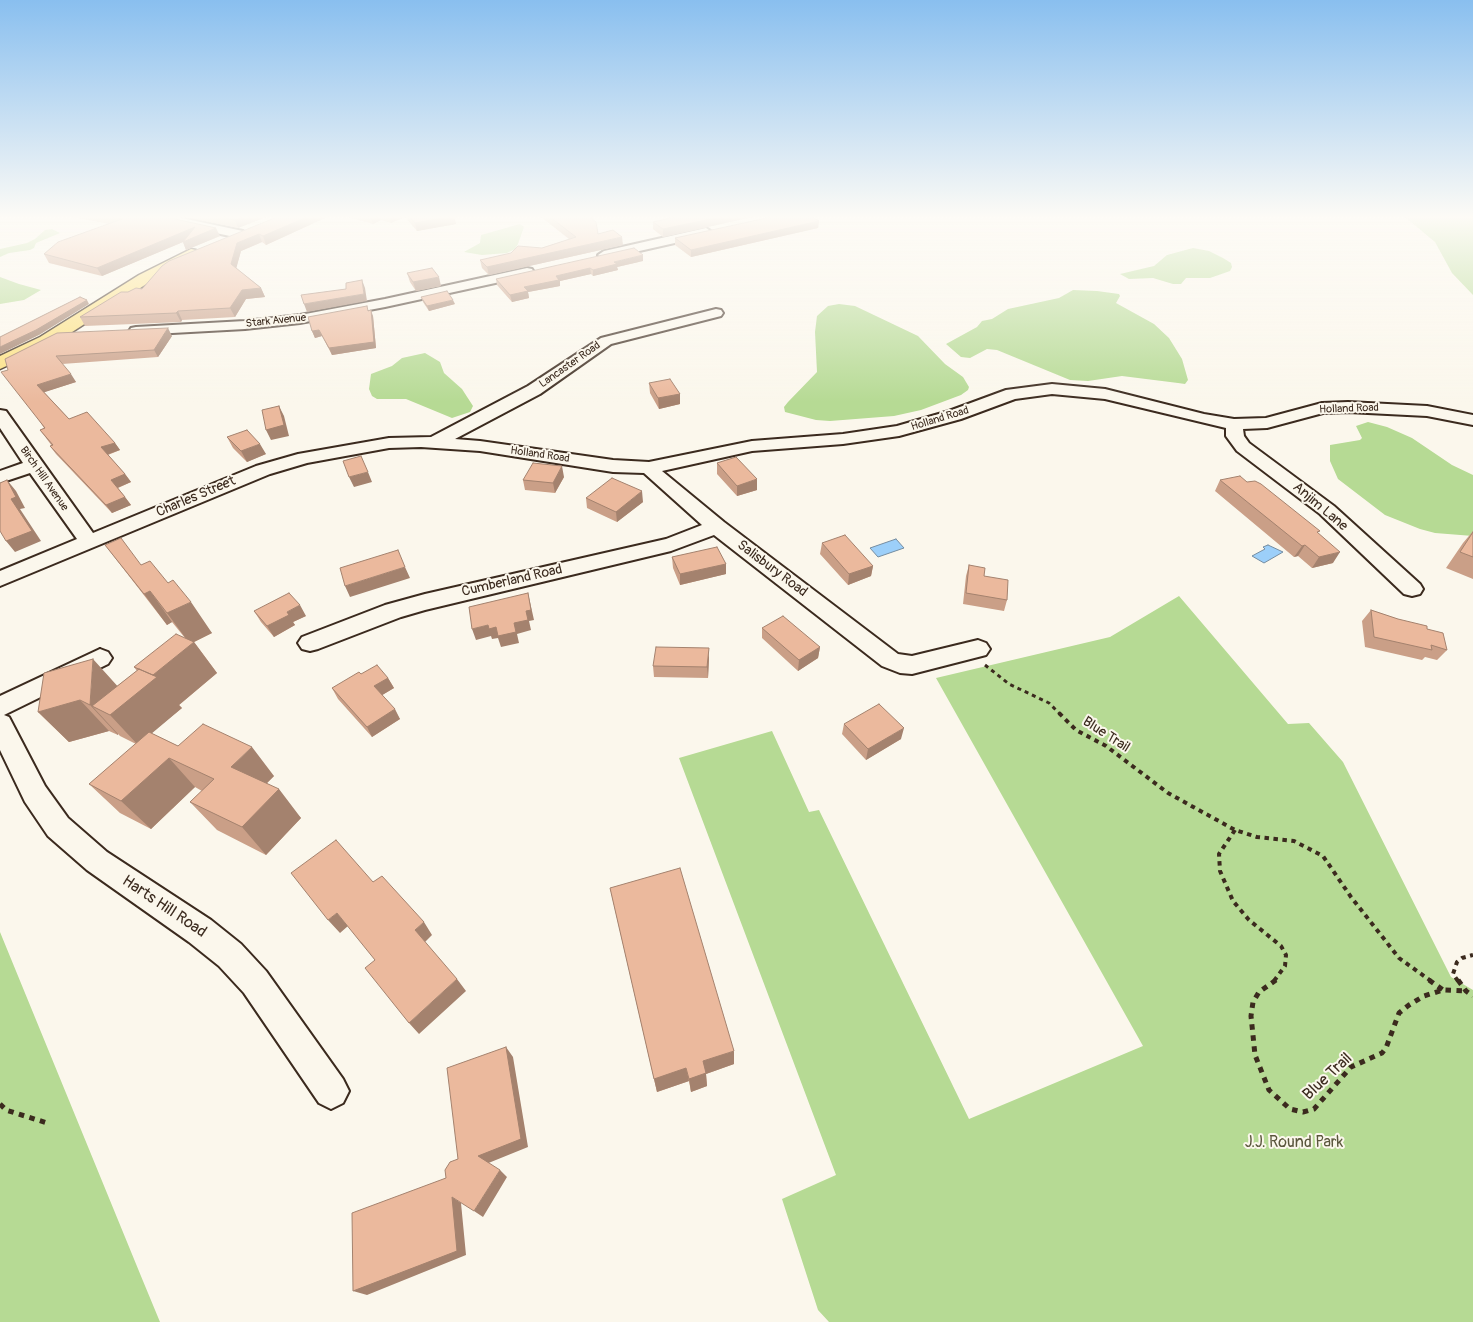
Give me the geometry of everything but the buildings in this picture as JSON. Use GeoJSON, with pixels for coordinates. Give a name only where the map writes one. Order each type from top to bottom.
{"type":"FeatureCollection","features":[{"type":"Feature","properties":{"kind":"main road"},"geometry":{"type":"LineString","coordinates":[[0,363],[57,334],[145,279]]}},
{"type":"Feature","properties":{"kind":"street","name":"Stark Avenue"},"geometry":{"type":"LineString","coordinates":[[125,332],[252,324],[307,318],[498,279]]}},
{"type":"Feature","properties":{"kind":"street","name":"Lancaster Road"},"geometry":{"type":"LineString","coordinates":[[434,443],[534,390],[606,341],[716,314]]}},
{"type":"Feature","properties":{"kind":"street"},"geometry":{"type":"LineString","coordinates":[[57,334],[82,334]]}},
{"type":"Feature","properties":{"kind":"street","name":"Holland Road"},"geometry":{"type":"LineString","coordinates":[[401,442],[480,446],[648,468],[752,446],[844,439],[899,431],[946,418],[1012,394],[1038,390],[1067,390],[1105,394],[1204,419],[1234,424],[1267,424],[1322,408],[1348,407],[1427,411],[1473,420]]}},
{"type":"Feature","properties":{"kind":"street","name":"Birch Hill Avenue"},"geometry":{"type":"LineString","coordinates":[[0,415],[89,542]]}},
{"type":"Feature","properties":{"kind":"street","name":"Anjim Lane"},"geometry":{"type":"LineString","coordinates":[[1234,424],[1235,436],[1243,446],[1327,510],[1412,589]]}},
{"type":"Feature","properties":{"kind":"street","name":"Charles Street"},"geometry":{"type":"LineString","coordinates":[[0,579],[222,486],[283,464],[342,450],[401,442]]}},
{"type":"Feature","properties":{"kind":"street"},"geometry":{"type":"LineString","coordinates":[[0,477],[34,466]]}},
{"type":"Feature","properties":{"kind":"street","name":"Salisbury Road"},"geometry":{"type":"LineString","coordinates":[[648,468],[716,528],[884,656],[900,664],[916,665],[974,650]]}},
{"type":"Feature","properties":{"kind":"street","name":"Cumberland Road"},"geometry":{"type":"LineString","coordinates":[[310,643],[393,611],[671,544],[716,528]]}},
{"type":"Feature","properties":{"kind":"street"},"geometry":{"type":"LineString","coordinates":[[0,708],[100,658]]}},
{"type":"Feature","properties":{"kind":"street","name":"Harts Hill Road"},"geometry":{"type":"LineString","coordinates":[[0,724],[35,794],[58,827],[98,861],[200,931],[230,955],[255,982],[331,1091]]}},
{"type":"Feature","properties":{"kind":"path","name":"Blue Trail"},"geometry":{"type":"LineString","coordinates":[[974,650],[1000,679],[1049,703],[1076,730],[1106,746],[1168,793],[1235,830],[1257,837],[1294,841],[1323,856],[1351,897],[1399,958],[1443,990]]}},
{"type":"Feature","properties":{"kind":"path","name":"Blue Trail"},"geometry":{"type":"LineString","coordinates":[[1235,830],[1219,854],[1220,871],[1224,884],[1233,901],[1249,920],[1281,946],[1286,955],[1285,966],[1276,980],[1259,992],[1253,1002],[1251,1016],[1255,1055],[1260,1070],[1269,1090],[1285,1105],[1297,1112],[1310,1112],[1352,1067],[1382,1053],[1386,1048],[1399,1013],[1424,996],[1443,990],[1466,991]]}},
{"type":"Feature","properties":{"kind":"path"},"geometry":{"type":"LineString","coordinates":[[1473,955],[1462,958],[1457,962],[1453,974],[1466,991],[1473,996]]}},
{"type":"Feature","properties":{"kind":"path"},"geometry":{"type":"LineString","coordinates":[[0,1104],[6,1110],[47,1123]]}},
{"type":"Feature","properties":{"kind":"green space"},"geometry":{"type":"Polygon","coordinates":[[[0,279],[41,290],[24,300],[0,304],[0,279]]]}},
{"type":"Feature","properties":{"kind":"green space"},"geometry":{"type":"Polygon","coordinates":[[[1155,279],[1185,279],[1181,284],[1173,284],[1155,279]]]}},
{"type":"Feature","properties":{"kind":"green space"},"geometry":{"type":"Polygon","coordinates":[[[1457,279],[1473,279],[1473,295],[1457,279]]]}},
{"type":"Feature","properties":{"kind":"green space"},"geometry":{"type":"Polygon","coordinates":[[[1073,290],[1119,294],[1120,296],[1116,303],[1154,324],[1169,338],[1182,359],[1188,380],[1185,384],[1122,376],[1088,381],[1070,380],[997,350],[987,349],[970,358],[961,357],[946,344],[977,327],[982,321],[992,319],[1008,309],[1059,298],[1073,290]]]}},
{"type":"Feature","properties":{"kind":"green space"},"geometry":{"type":"Polygon","coordinates":[[[839,304],[855,306],[918,336],[945,364],[963,377],[969,387],[968,390],[961,395],[921,410],[894,416],[830,421],[816,420],[785,412],[784,407],[788,402],[817,372],[815,332],[817,316],[828,306],[839,304]]]}},
{"type":"Feature","properties":{"kind":"green space"},"geometry":{"type":"Polygon","coordinates":[[[425,353],[440,362],[444,373],[462,389],[473,406],[470,412],[452,418],[406,399],[377,399],[372,396],[369,389],[371,374],[392,366],[402,358],[425,353]]]}},
{"type":"Feature","properties":{"kind":"green space"},"geometry":{"type":"Polygon","coordinates":[[[1368,422],[1387,427],[1412,438],[1452,465],[1473,475],[1473,536],[1435,533],[1385,515],[1338,479],[1330,461],[1330,445],[1360,440],[1362,438],[1356,426],[1368,422]]]}},
{"type":"Feature","properties":{"kind":"green space","name":"J.J. Round Park"},"geometry":{"type":"Polygon","coordinates":[[[1179,596],[1288,724],[1309,723],[1343,762],[1451,977],[1473,990],[1473,1322],[829,1322],[818,1310],[782,1199],[836,1175],[679,758],[772,731],[809,812],[819,810],[969,1119],[1143,1046],[936,678],[1110,637],[1179,596]]]}},
{"type":"Feature","properties":{"kind":"green space"},"geometry":{"type":"Polygon","coordinates":[[[0,932],[143,1281],[160,1322],[0,1322],[0,932]]]}},
{"type":"Feature","properties":{"kind":"water"},"geometry":{"type":"Polygon","coordinates":[[[896,539],[904,548],[878,557],[870,548],[896,539]]]}},
{"type":"Feature","properties":{"kind":"water"},"geometry":{"type":"Polygon","coordinates":[[[1268,545],[1283,552],[1264,563],[1252,556],[1265,549],[1263,547],[1268,545]]]}}]}
